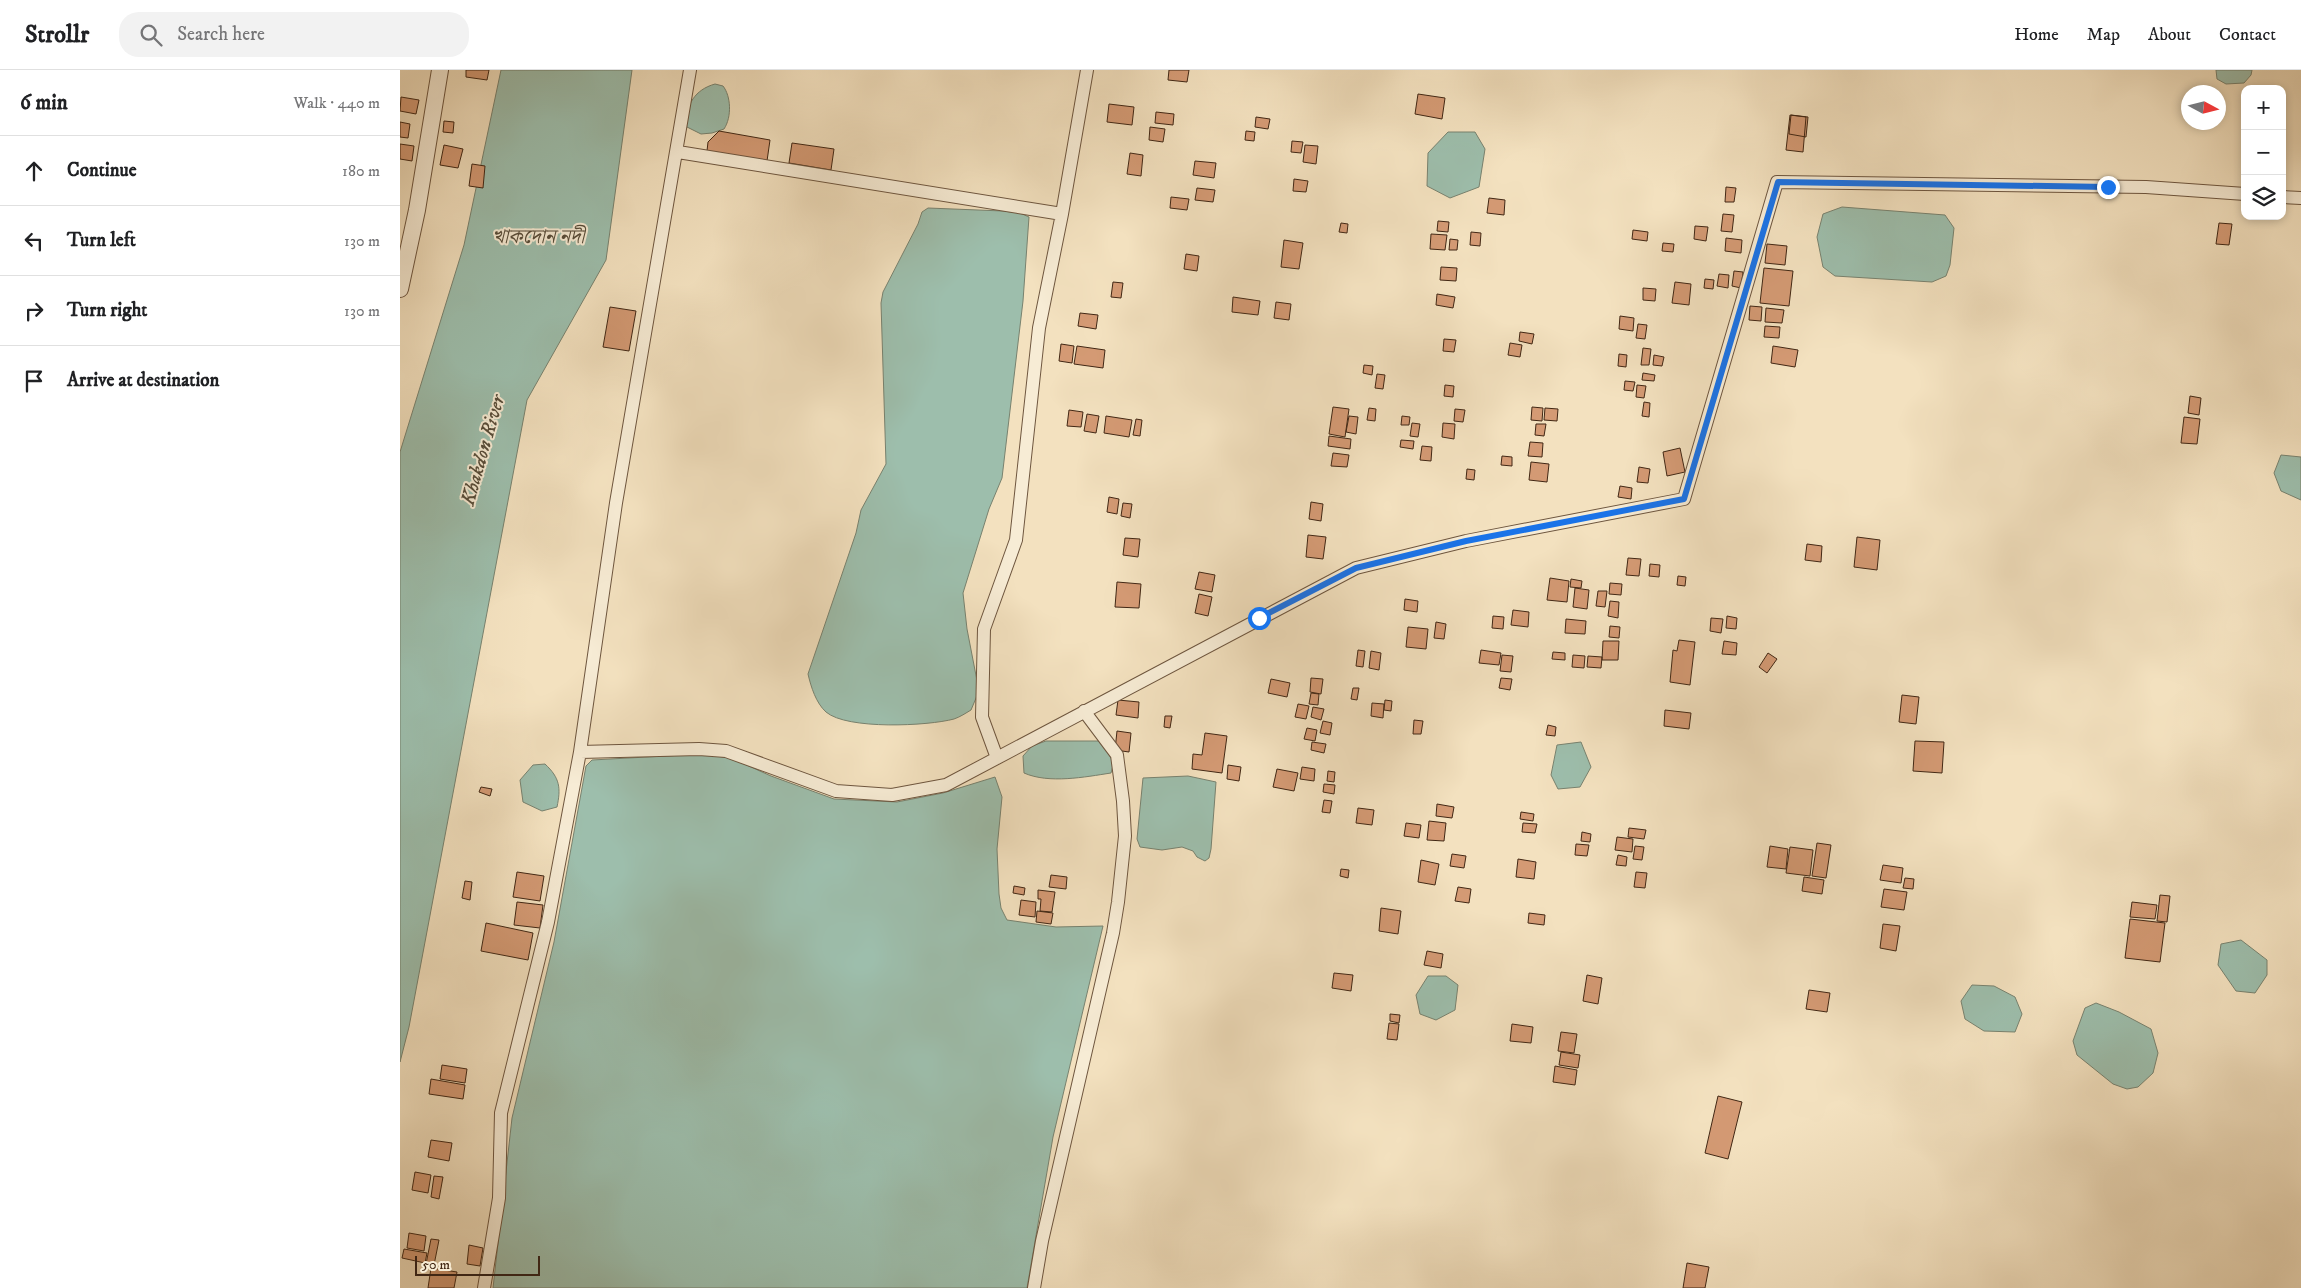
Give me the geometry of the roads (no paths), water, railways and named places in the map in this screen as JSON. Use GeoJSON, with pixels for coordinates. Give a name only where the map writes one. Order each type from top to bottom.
{"type":"FeatureCollection","features":[{"type":"Feature","properties":{"kind":"street"},"geometry":{"type":"LineString","coordinates":[[400,289],[417,210],[440,70]]}},
{"type":"Feature","properties":{"kind":"street"},"geometry":{"type":"LineString","coordinates":[[484,1288],[499,1198],[501,1113],[548,922],[580,752],[616,503],[678,152],[690,70]]}},
{"type":"Feature","properties":{"kind":"street"},"geometry":{"type":"LineString","coordinates":[[997,758],[982,717],[984,629],[1016,540],[1039,328],[1062,214],[1087,70]]}},
{"type":"Feature","properties":{"kind":"street"},"geometry":{"type":"LineString","coordinates":[[678,152],[1062,214]]}},
{"type":"Feature","properties":{"kind":"street"},"geometry":{"type":"LineString","coordinates":[[580,752],[698,749],[726,751],[836,791],[892,795],[946,785],[1356,568],[1466,541],[1684,499],[1778,182],[2146,187],[2241,194]]}},
{"type":"Feature","properties":{"kind":"street"},"geometry":{"type":"LineString","coordinates":[[2286,197],[2301,198]]}},
{"type":"Feature","properties":{"kind":"street"},"geometry":{"type":"LineString","coordinates":[[1034,1288],[1042,1241],[1112,933],[1125,836],[1117,755],[1084,711]]}},
{"type":"Feature","properties":{"kind":"water","name":"খাকদোন নদী"},"geometry":{"type":"Polygon","coordinates":[[[501,70],[632,70],[606,260],[527,400],[409,1027],[400,1062],[400,452],[464,245],[501,70]]]}},
{"type":"Feature","properties":{"kind":"water"},"geometry":{"type":"Polygon","coordinates":[[[2216,70],[2252,70],[2251,75],[2244,83],[2226,84],[2217,79],[2216,70]]]}},
{"type":"Feature","properties":{"kind":"water"},"geometry":{"type":"Polygon","coordinates":[[[715,84],[723,86],[728,95],[730,107],[727,124],[724,129],[701,134],[683,125],[693,99],[702,90],[715,84]]]}},
{"type":"Feature","properties":{"kind":"water"},"geometry":{"type":"Polygon","coordinates":[[[1448,132],[1475,132],[1485,149],[1479,187],[1450,198],[1427,186],[1428,153],[1448,132]]]}},
{"type":"Feature","properties":{"kind":"water"},"geometry":{"type":"Polygon","coordinates":[[[1842,207],[1945,215],[1954,228],[1950,265],[1946,276],[1932,282],[1835,276],[1823,267],[1817,237],[1823,214],[1842,207]]]}},
{"type":"Feature","properties":{"kind":"water"},"geometry":{"type":"Polygon","coordinates":[[[928,208],[1003,211],[1020,213],[1029,217],[1023,301],[1002,478],[989,509],[963,593],[967,629],[979,691],[971,710],[954,719],[908,725],[851,722],[836,718],[822,708],[814,694],[808,674],[856,533],[861,510],[886,464],[881,303],[883,292],[918,224],[922,212],[928,208]]]}},
{"type":"Feature","properties":{"kind":"water"},"geometry":{"type":"Polygon","coordinates":[[[2281,455],[2301,457],[2301,500],[2281,491],[2274,473],[2281,455]]]}},
{"type":"Feature","properties":{"kind":"water"},"geometry":{"type":"Polygon","coordinates":[[[1046,741],[1100,741],[1114,762],[1111,773],[1079,778],[1056,779],[1024,773],[1023,756],[1032,746],[1046,741]]]}},
{"type":"Feature","properties":{"kind":"water"},"geometry":{"type":"Polygon","coordinates":[[[1581,742],[1591,767],[1580,787],[1558,789],[1551,775],[1557,745],[1581,742]]]}},
{"type":"Feature","properties":{"kind":"water"},"geometry":{"type":"Polygon","coordinates":[[[702,754],[731,758],[771,776],[834,799],[897,802],[943,793],[995,777],[1002,797],[997,849],[999,894],[1001,908],[1007,920],[1056,927],[1103,926],[1053,1137],[1027,1288],[493,1288],[512,1118],[554,942],[586,766],[592,760],[702,754]]]}},
{"type":"Feature","properties":{"kind":"water"},"geometry":{"type":"Polygon","coordinates":[[[545,764],[554,774],[559,794],[557,807],[542,811],[523,802],[520,780],[533,765],[545,764]]]}},
{"type":"Feature","properties":{"kind":"water"},"geometry":{"type":"Polygon","coordinates":[[[1188,776],[1216,782],[1211,849],[1209,858],[1205,861],[1197,857],[1193,851],[1182,847],[1162,850],[1140,847],[1137,839],[1143,778],[1188,776]]]}},
{"type":"Feature","properties":{"kind":"water"},"geometry":{"type":"Polygon","coordinates":[[[2241,940],[2267,960],[2267,975],[2255,993],[2236,991],[2218,965],[2221,944],[2241,940]]]}},
{"type":"Feature","properties":{"kind":"water"},"geometry":{"type":"Polygon","coordinates":[[[1428,976],[1446,976],[1458,985],[1455,1010],[1436,1020],[1420,1014],[1416,995],[1428,976]]]}},
{"type":"Feature","properties":{"kind":"water"},"geometry":{"type":"Polygon","coordinates":[[[1972,985],[1994,986],[2015,997],[2022,1014],[2015,1032],[1984,1031],[1965,1019],[1961,1001],[1972,985]]]}},
{"type":"Feature","properties":{"kind":"water"},"geometry":{"type":"Polygon","coordinates":[[[2096,1003],[2119,1012],[2151,1029],[2158,1053],[2153,1073],[2138,1087],[2127,1089],[2113,1084],[2077,1055],[2073,1041],[2085,1008],[2096,1003]]]}},
{"type":"Feature","properties":{"kind":"water label","name":"Khakdon River"},"geometry":{"type":"Point","coordinates":[482,450]}}]}
